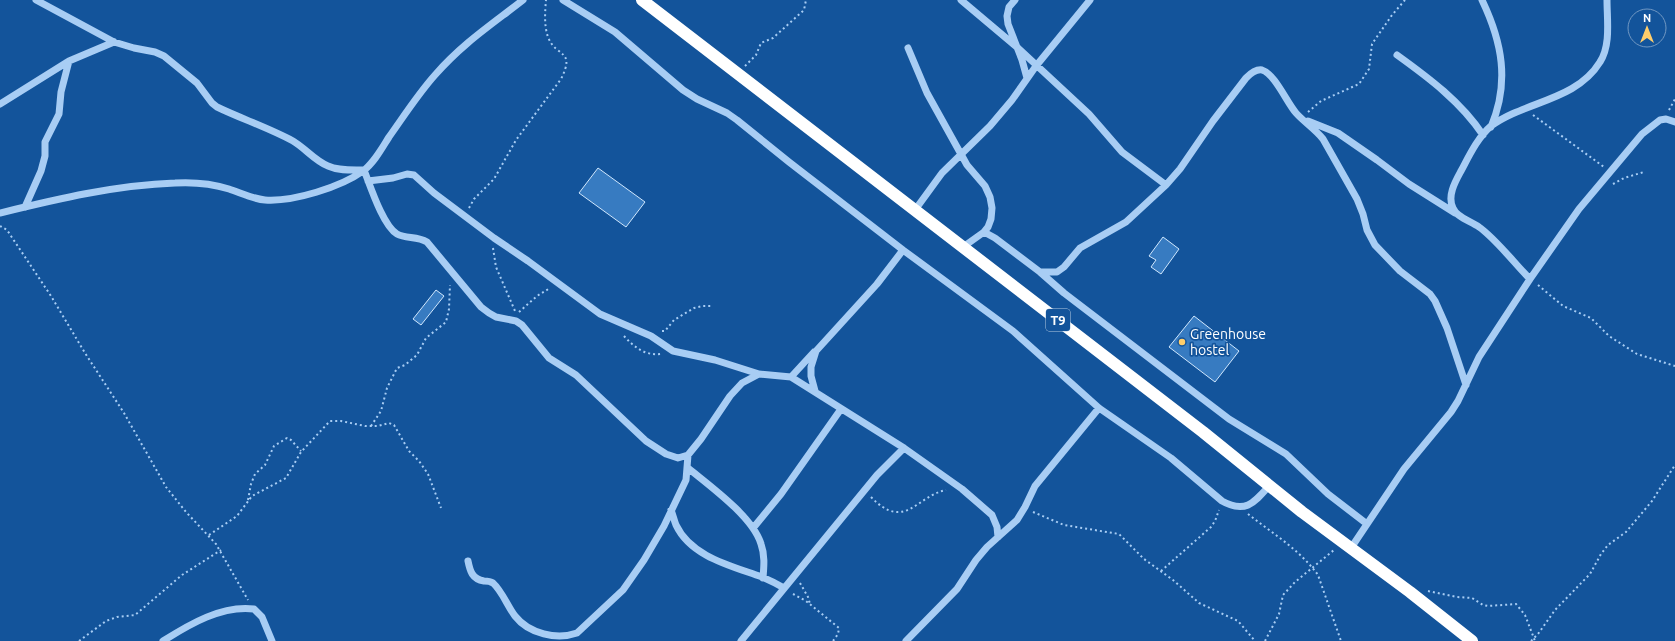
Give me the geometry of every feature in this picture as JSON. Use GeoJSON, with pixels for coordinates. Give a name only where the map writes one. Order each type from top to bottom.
{"type":"FeatureCollection","features":[{"type":"Feature","properties":{"kind":"highway","name":"T9"},"geometry":{"type":"LineString","coordinates":[[642,0],[1203,432],[1269,486],[1410,592],[1472,641]]}},
{"type":"Feature","properties":{"kind":"street"},"geometry":{"type":"LineString","coordinates":[[36,0],[114,42],[155,52],[164,56],[196,83],[217,107],[259,124],[292,141],[303,147],[320,162],[343,170],[364,170]]}},
{"type":"Feature","properties":{"kind":"street"},"geometry":{"type":"LineString","coordinates":[[0,212],[139,185],[177,182],[204,184],[228,189],[264,200],[283,199],[313,193],[343,183],[364,170],[376,158],[412,104],[434,75],[463,45],[523,0]]}},
{"type":"Feature","properties":{"kind":"street"},"geometry":{"type":"LineString","coordinates":[[563,0],[615,32],[683,90],[737,120],[903,250],[1013,330],[1099,408],[1171,458],[1222,501],[1232,506],[1239,507],[1248,505],[1257,499],[1269,486]]}},
{"type":"Feature","properties":{"kind":"street"},"geometry":{"type":"LineString","coordinates":[[961,0],[1018,48],[1089,114],[1122,152],[1166,185]]}},
{"type":"Feature","properties":{"kind":"street"},"geometry":{"type":"LineString","coordinates":[[1016,0],[1010,7],[1007,16],[1008,24],[1018,48],[1027,78]]}},
{"type":"Feature","properties":{"kind":"street"},"geometry":{"type":"LineString","coordinates":[[915,210],[942,173],[990,126],[1012,100],[1036,66],[1090,0]]}},
{"type":"Feature","properties":{"kind":"street"},"geometry":{"type":"LineString","coordinates":[[1482,0],[1494,31],[1502,69],[1500,100],[1491,127]]}},
{"type":"Feature","properties":{"kind":"street"},"geometry":{"type":"LineString","coordinates":[[1456,214],[1451,201],[1452,191],[1462,168],[1483,135],[1491,127],[1526,109],[1567,91],[1583,81],[1600,62],[1605,51],[1606,0]]}},
{"type":"Feature","properties":{"kind":"street"},"geometry":{"type":"LineString","coordinates":[[0,104],[70,61],[114,42]]}},
{"type":"Feature","properties":{"kind":"street"},"geometry":{"type":"LineString","coordinates":[[908,48],[913,64],[927,93],[961,154],[985,186],[990,197],[992,208],[991,219],[984,232],[963,247]]}},
{"type":"Feature","properties":{"kind":"street"},"geometry":{"type":"LineString","coordinates":[[1397,55],[1436,85],[1455,102],[1483,135]]}},
{"type":"Feature","properties":{"kind":"street"},"geometry":{"type":"LineString","coordinates":[[26,207],[41,171],[45,156],[46,142],[59,114],[61,92],[70,61]]}},
{"type":"Feature","properties":{"kind":"street"},"geometry":{"type":"LineString","coordinates":[[1040,272],[1057,272],[1064,267],[1080,248],[1126,222],[1166,185],[1180,169],[1223,107],[1246,78],[1258,70],[1262,70],[1268,73],[1296,113],[1315,130],[1332,153],[1357,199],[1367,230],[1377,248],[1400,271],[1430,294],[1435,301],[1447,328],[1466,385]]}},
{"type":"Feature","properties":{"kind":"street"},"geometry":{"type":"LineString","coordinates":[[1302,119],[1338,133],[1378,160],[1409,184],[1480,228],[1530,279]]}},
{"type":"Feature","properties":{"kind":"street"},"geometry":{"type":"LineString","coordinates":[[1346,545],[1367,524],[1404,470],[1451,412],[1479,357],[1530,279],[1579,209],[1627,150],[1654,123],[1666,119],[1675,122]]}},
{"type":"Feature","properties":{"kind":"street"},"geometry":{"type":"LineString","coordinates":[[364,170],[377,206],[393,232],[403,237],[414,237],[427,242],[481,307],[496,317],[516,321],[522,325],[549,358],[581,379],[646,441],[666,454],[678,458],[688,455],[702,440],[730,396],[742,383],[759,374]]}},
{"type":"Feature","properties":{"kind":"street"},"geometry":{"type":"LineString","coordinates":[[368,181],[393,178],[407,174],[414,175],[434,193],[494,238],[600,314],[612,321],[651,336],[673,351],[715,360],[759,374],[791,377],[904,448],[962,489],[992,516],[997,527],[998,537]]}},
{"type":"Feature","properties":{"kind":"street"},"geometry":{"type":"LineString","coordinates":[[984,232],[995,238],[1040,272],[1064,293],[1229,419],[1286,454],[1328,494],[1367,524]]}},
{"type":"Feature","properties":{"kind":"street"},"geometry":{"type":"LineString","coordinates":[[791,377],[877,284],[903,250]]}},
{"type":"Feature","properties":{"kind":"street"},"geometry":{"type":"LineString","coordinates":[[815,391],[811,376],[811,367],[816,351]]}},
{"type":"Feature","properties":{"kind":"street"},"geometry":{"type":"LineString","coordinates":[[906,641],[957,589],[976,560],[987,547],[1017,520],[1025,507],[1034,486],[1099,408]]}},
{"type":"Feature","properties":{"kind":"street"},"geometry":{"type":"LineString","coordinates":[[754,527],[781,494],[841,409]]}},
{"type":"Feature","properties":{"kind":"street"},"geometry":{"type":"LineString","coordinates":[[741,641],[865,491],[877,474],[904,448]]}},
{"type":"Feature","properties":{"kind":"street"},"geometry":{"type":"LineString","coordinates":[[468,561],[472,575],[477,579],[493,584],[522,624],[540,632],[568,636],[577,633],[623,590],[648,555],[686,480],[688,455]]}},
{"type":"Feature","properties":{"kind":"street"},"geometry":{"type":"LineString","coordinates":[[688,468],[716,491],[754,527],[763,552],[763,578]]}},
{"type":"Feature","properties":{"kind":"street"},"geometry":{"type":"LineString","coordinates":[[671,510],[677,526],[694,546],[709,557],[763,578],[784,588]]}},
{"type":"Feature","properties":{"kind":"street"},"geometry":{"type":"LineString","coordinates":[[163,641],[202,620],[240,608],[254,610],[262,617],[272,641]]}},
{"type":"Feature","properties":{"kind":"path"},"geometry":{"type":"LineString","coordinates":[[465,216],[474,199],[494,179],[516,140],[561,79],[566,69],[566,58],[551,43],[548,36],[545,10],[546,0]]}},
{"type":"Feature","properties":{"kind":"path"},"geometry":{"type":"LineString","coordinates":[[737,73],[756,55],[762,43],[773,38],[804,10],[806,0]]}},
{"type":"Feature","properties":{"kind":"path"},"geometry":{"type":"LineString","coordinates":[[1302,119],[1321,101],[1359,84],[1369,69],[1372,44],[1392,15],[1406,0]]}},
{"type":"Feature","properties":{"kind":"path"},"geometry":{"type":"LineString","coordinates":[[1526,109],[1610,171]]}},
{"type":"Feature","properties":{"kind":"path"},"geometry":{"type":"LineString","coordinates":[[1594,191],[1604,190],[1624,178],[1644,172]]}},
{"type":"Feature","properties":{"kind":"path"},"geometry":{"type":"LineString","coordinates":[[0,226],[7,230],[51,296],[85,353],[124,413],[166,487],[186,512],[209,535],[221,550],[254,610]]}},
{"type":"Feature","properties":{"kind":"path"},"geometry":{"type":"LineString","coordinates":[[494,238],[492,249],[496,267],[517,314],[537,296],[558,284]]}},
{"type":"Feature","properties":{"kind":"path"},"geometry":{"type":"LineString","coordinates":[[371,426],[381,411],[387,388],[398,368],[417,355],[426,338],[446,322],[449,309],[450,270]]}},
{"type":"Feature","properties":{"kind":"path"},"geometry":{"type":"LineString","coordinates":[[1530,279],[1563,306],[1591,318],[1609,336],[1637,354],[1675,366]]}},
{"type":"Feature","properties":{"kind":"path"},"geometry":{"type":"LineString","coordinates":[[651,336],[656,332],[665,331],[674,320],[694,308],[711,306]]}},
{"type":"Feature","properties":{"kind":"path"},"geometry":{"type":"LineString","coordinates":[[612,321],[633,346],[640,350],[655,355],[673,351]]}},
{"type":"Feature","properties":{"kind":"path"},"geometry":{"type":"LineString","coordinates":[[209,535],[237,516],[248,501],[258,492],[286,478],[301,452],[330,421],[334,420],[371,426],[389,423],[394,424],[409,451],[424,466],[441,508]]}},
{"type":"Feature","properties":{"kind":"path"},"geometry":{"type":"LineString","coordinates":[[248,501],[251,484],[255,474],[265,465],[274,446],[287,438],[291,440],[301,452]]}},
{"type":"Feature","properties":{"kind":"path"},"geometry":{"type":"LineString","coordinates":[[1531,641],[1535,640],[1555,610],[1590,574],[1601,554],[1608,545],[1626,532],[1652,501],[1675,465]]}},
{"type":"Feature","properties":{"kind":"path"},"geometry":{"type":"LineString","coordinates":[[865,491],[884,508],[893,511],[904,511],[917,506],[944,490],[962,489]]}},
{"type":"Feature","properties":{"kind":"path"},"geometry":{"type":"LineString","coordinates":[[1161,571],[1211,527],[1218,514],[1222,501]]}},
{"type":"Feature","properties":{"kind":"path"},"geometry":{"type":"LineString","coordinates":[[1025,507],[1064,525],[1119,534],[1144,559],[1182,587],[1198,603],[1238,621],[1255,641]]}},
{"type":"Feature","properties":{"kind":"path"},"geometry":{"type":"LineString","coordinates":[[1239,507],[1287,544],[1313,568],[1318,575],[1342,641]]}},
{"type":"Feature","properties":{"kind":"path"},"geometry":{"type":"LineString","coordinates":[[1266,641],[1279,614],[1283,595],[1313,568],[1346,545]]}},
{"type":"Feature","properties":{"kind":"path"},"geometry":{"type":"LineString","coordinates":[[79,641],[106,621],[117,617],[134,615],[182,575],[221,550]]}},
{"type":"Feature","properties":{"kind":"path"},"geometry":{"type":"LineString","coordinates":[[795,575],[808,597],[810,604]]}},
{"type":"Feature","properties":{"kind":"path"},"geometry":{"type":"LineString","coordinates":[[784,588],[810,604],[839,628],[838,634],[833,641]]}},
{"type":"Feature","properties":{"kind":"path"},"geometry":{"type":"LineString","coordinates":[[1410,592],[1435,591],[1457,597],[1472,598],[1483,605],[1488,606],[1516,604],[1524,614],[1535,640]]}},
{"type":"Feature","properties":{"kind":"building"},"geometry":{"type":"Polygon","coordinates":[[[598,168],[645,202],[626,227],[579,193],[598,168]]]}},
{"type":"Feature","properties":{"kind":"building"},"geometry":{"type":"Polygon","coordinates":[[[1163,237],[1179,249],[1161,274],[1151,267],[1156,260],[1149,256],[1163,237]]]}},
{"type":"Feature","properties":{"kind":"building"},"geometry":{"type":"Polygon","coordinates":[[[436,290],[444,296],[421,325],[413,319],[436,290]]]}},
{"type":"Feature","properties":{"kind":"building","name":"Greenhouse hostel"},"geometry":{"type":"Polygon","coordinates":[[[1194,316],[1239,351],[1215,382],[1169,347],[1194,316]]]}},
{"type":"Feature","properties":{"kind":"place","name":"Greenhouse hostel"},"geometry":{"type":"Point","coordinates":[1182,342]}}]}
